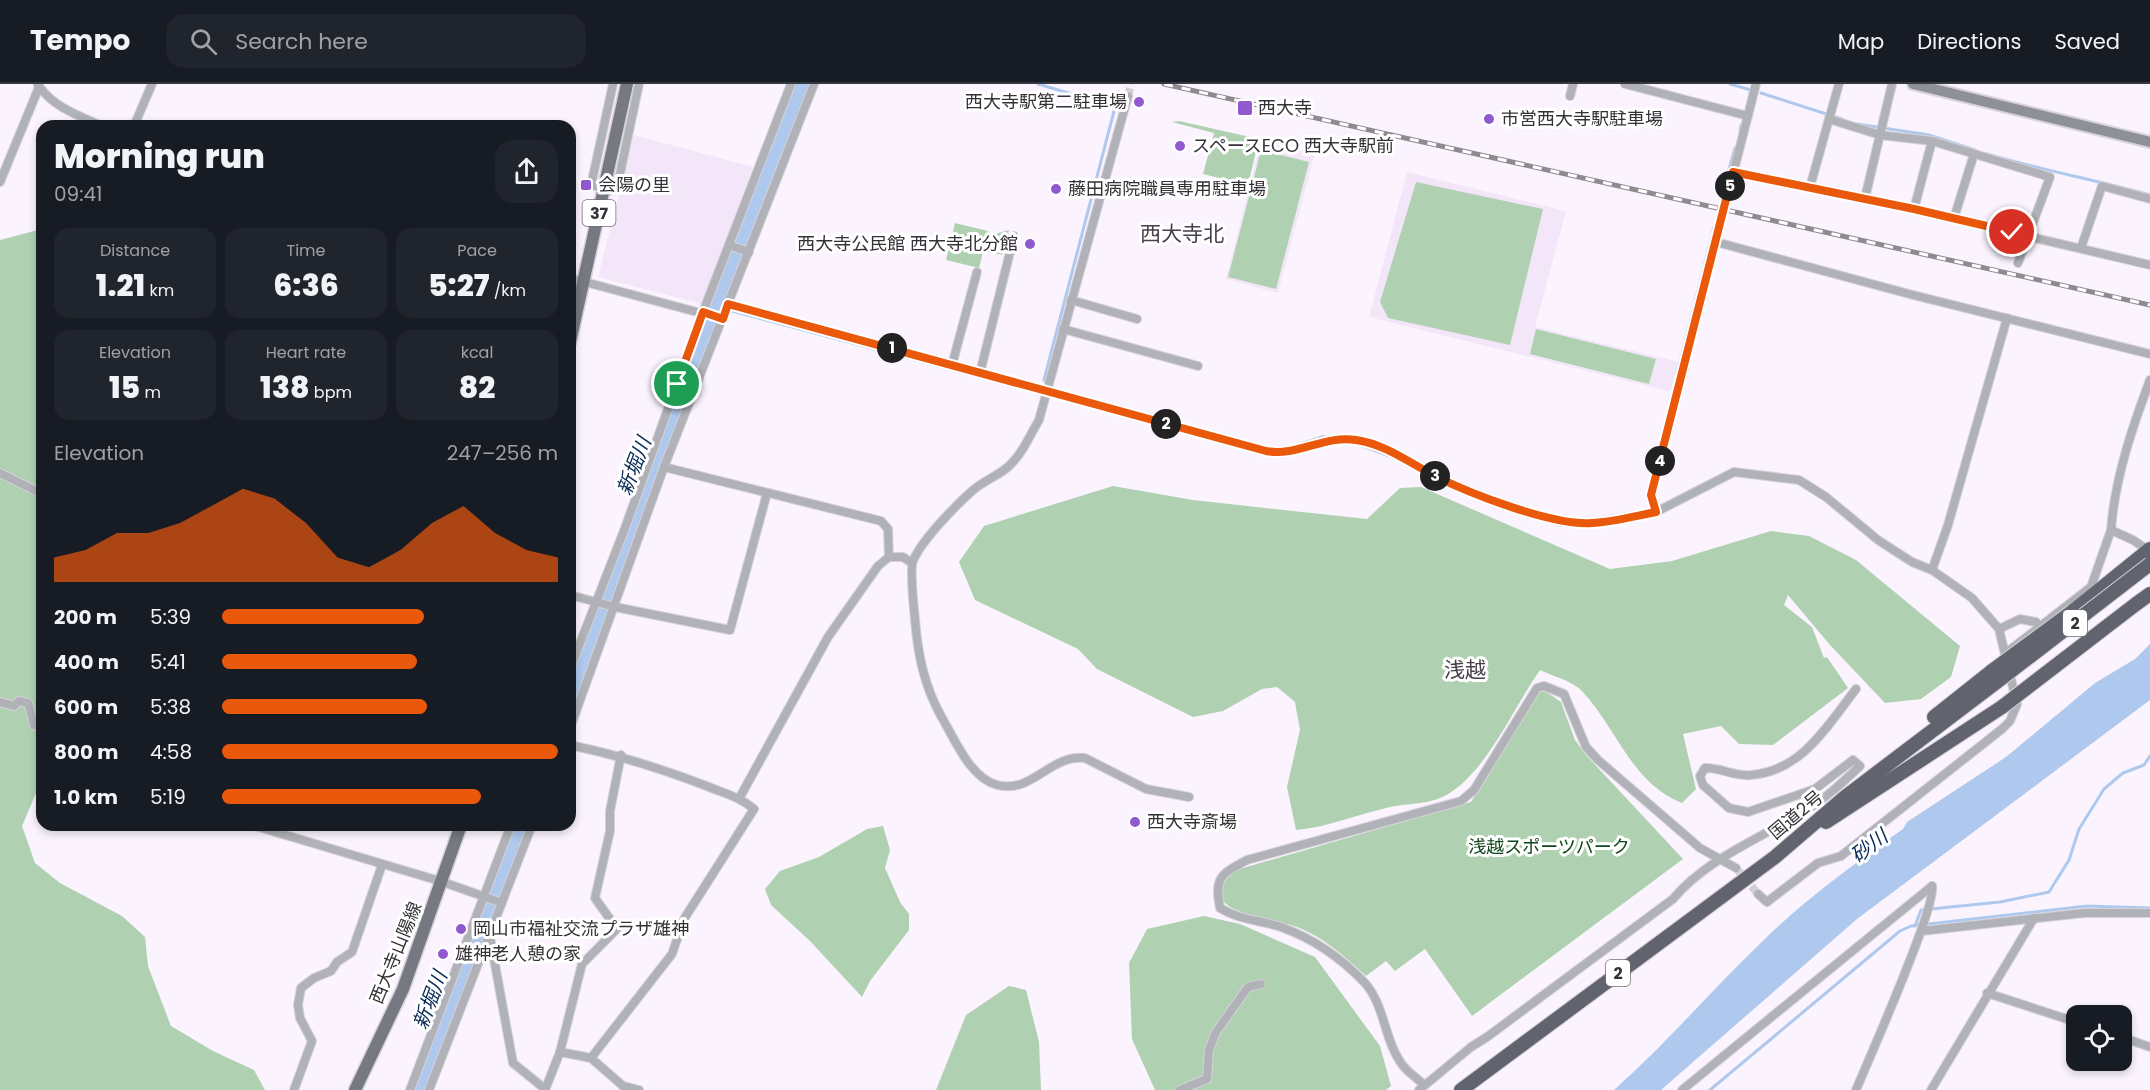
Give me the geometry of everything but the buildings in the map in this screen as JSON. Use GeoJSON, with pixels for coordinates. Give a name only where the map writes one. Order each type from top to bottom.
{"type":"FeatureCollection","features":[{"type":"Feature","properties":{"kind":"highway"},"geometry":{"type":"LineString","coordinates":[[1995,676],[2149,551]]}},
{"type":"Feature","properties":{"kind":"highway","name":"2"},"geometry":{"type":"LineString","coordinates":[[1995,676],[2149,551]]}},
{"type":"Feature","properties":{"kind":"highway"},"geometry":{"type":"LineString","coordinates":[[1775,857],[2002,707],[2150,594]]}},
{"type":"Feature","properties":{"kind":"highway","name":"国道2号"},"geometry":{"type":"LineString","coordinates":[[1461,1090],[1775,857],[1920,729],[1995,676]]}},
{"type":"Feature","properties":{"kind":"main road","name":"37"},"geometry":{"type":"LineString","coordinates":[[576,314],[627,84]]}},
{"type":"Feature","properties":{"kind":"main road","name":"西大寺山陽線"},"geometry":{"type":"LineString","coordinates":[[355,1090],[403,989],[443,882],[459,831]]}},
{"type":"Feature","properties":{"kind":"street"},"geometry":{"type":"LineString","coordinates":[[137,120],[152,84]]}},
{"type":"Feature","properties":{"kind":"street"},"geometry":{"type":"LineString","coordinates":[[613,84],[591,181],[595,186],[612,191],[616,188],[639,84]]}},
{"type":"Feature","properties":{"kind":"street"},"geometry":{"type":"LineString","coordinates":[[576,654],[626,528],[791,84]]}},
{"type":"Feature","properties":{"kind":"street"},"geometry":{"type":"LineString","coordinates":[[576,711],[664,467],[814,84]]}},
{"type":"Feature","properties":{"kind":"street"},"geometry":{"type":"LineString","coordinates":[[1570,96],[1573,84]]}},
{"type":"Feature","properties":{"kind":"street"},"geometry":{"type":"LineString","coordinates":[[1625,84],[1748,116]]}},
{"type":"Feature","properties":{"kind":"street"},"geometry":{"type":"LineString","coordinates":[[1656,512],[1651,495],[1756,84]]}},
{"type":"Feature","properties":{"kind":"street"},"geometry":{"type":"LineString","coordinates":[[1810,187],[1839,84]]}},
{"type":"Feature","properties":{"kind":"street"},"geometry":{"type":"LineString","coordinates":[[1864,198],[1892,84]]}},
{"type":"Feature","properties":{"kind":"street"},"geometry":{"type":"LineString","coordinates":[[1913,84],[2150,142]]}},
{"type":"Feature","properties":{"kind":"street"},"geometry":{"type":"LineString","coordinates":[[0,182],[3,162],[38,86],[47,97],[73,114],[88,120]]}},
{"type":"Feature","properties":{"kind":"street"},"geometry":{"type":"LineString","coordinates":[[1128,96],[1108,178],[1086,242],[1039,420],[1022,450],[1009,466],[971,492],[932,534],[912,563],[918,655],[931,697],[957,744],[978,774],[996,785],[1017,787],[1032,781],[1048,767],[1077,757],[1085,758],[1146,789],[1189,796]]}},
{"type":"Feature","properties":{"kind":"street"},"geometry":{"type":"LineString","coordinates":[[1830,116],[1881,131],[1932,141],[2050,177],[2018,263]]}},
{"type":"Feature","properties":{"kind":"street"},"geometry":{"type":"LineString","coordinates":[[1914,209],[1932,141]]}},
{"type":"Feature","properties":{"kind":"street"},"geometry":{"type":"LineString","coordinates":[[1954,218],[1974,154]]}},
{"type":"Feature","properties":{"kind":"street"},"geometry":{"type":"LineString","coordinates":[[1733,172],[1914,209],[2150,265]]}},
{"type":"Feature","properties":{"kind":"street"},"geometry":{"type":"LineString","coordinates":[[2081,248],[2102,186],[2150,199]]}},
{"type":"Feature","properties":{"kind":"street"},"geometry":{"type":"LineString","coordinates":[[980,373],[1014,236]]}},
{"type":"Feature","properties":{"kind":"street"},"geometry":{"type":"LineString","coordinates":[[1716,242],[2150,354]]}},
{"type":"Feature","properties":{"kind":"street"},"geometry":{"type":"LineString","coordinates":[[730,246],[747,251]]}},
{"type":"Feature","properties":{"kind":"street"},"geometry":{"type":"LineString","coordinates":[[952,365],[977,272]]}},
{"type":"Feature","properties":{"kind":"street"},"geometry":{"type":"LineString","coordinates":[[576,280],[721,318]]}},
{"type":"Feature","properties":{"kind":"street"},"geometry":{"type":"LineString","coordinates":[[1071,300],[1137,319]]}},
{"type":"Feature","properties":{"kind":"street"},"geometry":{"type":"LineString","coordinates":[[728,304],[1275,453],[1323,440],[1356,440],[1372,444],[1436,476],[1492,500],[1560,522],[1591,523],[1656,512],[1734,472],[1799,480],[1826,497],[1878,540],[1912,562],[1932,570],[1972,598],[1999,629],[2017,704],[2010,721],[2002,729],[1841,856],[1818,863],[1767,902],[1758,894]]}},
{"type":"Feature","properties":{"kind":"street"},"geometry":{"type":"LineString","coordinates":[[1932,570],[1948,525],[2007,318]]}},
{"type":"Feature","properties":{"kind":"street"},"geometry":{"type":"LineString","coordinates":[[1063,329],[1198,366]]}},
{"type":"Feature","properties":{"kind":"street"},"geometry":{"type":"LineString","coordinates":[[2006,653],[2091,587],[2111,530],[2116,493],[2130,434],[2150,380]]}},
{"type":"Feature","properties":{"kind":"street"},"geometry":{"type":"LineString","coordinates":[[664,467],[881,521],[888,529],[890,557]]}},
{"type":"Feature","properties":{"kind":"street"},"geometry":{"type":"LineString","coordinates":[[0,473],[36,491]]}},
{"type":"Feature","properties":{"kind":"street"},"geometry":{"type":"LineString","coordinates":[[576,597],[730,630],[767,493]]}},
{"type":"Feature","properties":{"kind":"street"},"geometry":{"type":"LineString","coordinates":[[626,528],[640,533]]}},
{"type":"Feature","properties":{"kind":"street"},"geometry":{"type":"LineString","coordinates":[[2111,530],[2149,551]]}},
{"type":"Feature","properties":{"kind":"street"},"geometry":{"type":"LineString","coordinates":[[740,797],[828,637],[878,566],[890,557],[903,557],[912,563]]}},
{"type":"Feature","properties":{"kind":"street"},"geometry":{"type":"LineString","coordinates":[[1999,629],[2020,618],[2036,622],[2039,626]]}},
{"type":"Feature","properties":{"kind":"street"},"geometry":{"type":"LineString","coordinates":[[1736,868],[1721,859],[1700,848],[1598,760],[1586,747],[1564,694],[1544,686],[1537,688],[1474,790],[1461,801],[1247,860],[1223,873],[1216,889],[1220,908],[1231,915],[1281,927],[1318,944],[1365,984],[1376,1000],[1401,1062],[1421,1087],[1471,1047],[1673,899],[1682,888],[1721,859],[1807,810],[1860,766],[1853,760],[1815,789],[1748,812],[1730,808],[1714,796],[1701,781],[1702,769],[1750,776],[1791,764],[1811,746],[1856,689]]}},
{"type":"Feature","properties":{"kind":"street"},"geometry":{"type":"LineString","coordinates":[[0,702],[14,706],[19,701],[27,703],[36,726]]}},
{"type":"Feature","properties":{"kind":"street"},"geometry":{"type":"LineString","coordinates":[[576,746],[621,755],[740,797],[754,809],[684,919],[672,954],[591,1058]]}},
{"type":"Feature","properties":{"kind":"street"},"geometry":{"type":"LineString","coordinates":[[490,937],[513,1063],[545,1090],[560,1052],[582,964],[617,929],[595,898],[610,831],[610,811],[621,755]]}},
{"type":"Feature","properties":{"kind":"street"},"geometry":{"type":"LineString","coordinates":[[272,831],[443,882],[500,902]]}},
{"type":"Feature","properties":{"kind":"street"},"geometry":{"type":"LineString","coordinates":[[410,1090],[509,831]]}},
{"type":"Feature","properties":{"kind":"street"},"geometry":{"type":"LineString","coordinates":[[429,1090],[490,937],[500,902],[530,831]]}},
{"type":"Feature","properties":{"kind":"street"},"geometry":{"type":"LineString","coordinates":[[294,1090],[312,1041],[300,1018],[298,1005],[301,988],[314,978],[331,971],[337,962],[352,951],[382,865]]}},
{"type":"Feature","properties":{"kind":"street"},"geometry":{"type":"LineString","coordinates":[[1682,1090],[1932,886],[1932,902],[1923,929],[1856,1090]]}},
{"type":"Feature","properties":{"kind":"street"},"geometry":{"type":"LineString","coordinates":[[1923,929],[2084,913],[2150,913]]}},
{"type":"Feature","properties":{"kind":"street"},"geometry":{"type":"LineString","coordinates":[[1931,1090],[2034,918]]}},
{"type":"Feature","properties":{"kind":"street"},"geometry":{"type":"LineString","coordinates":[[1180,1090],[1207,1079],[1209,1050],[1216,1032],[1248,987],[1261,984]]}},
{"type":"Feature","properties":{"kind":"street"},"geometry":{"type":"LineString","coordinates":[[1987,993],[2066,1019]]}},
{"type":"Feature","properties":{"kind":"street"},"geometry":{"type":"LineString","coordinates":[[2132,1041],[2150,1047]]}},
{"type":"Feature","properties":{"kind":"street"},"geometry":{"type":"LineString","coordinates":[[560,1052],[591,1058],[623,1086],[639,1090]]}},
{"type":"Feature","properties":{"kind":"street"},"geometry":{"type":"LineString","coordinates":[[1688,1090],[1692,1081]]}},
{"type":"Feature","properties":{"kind":"shaded area"},"geometry":{"type":"Polygon","coordinates":[[[634,135],[753,167],[702,304],[598,277],[634,135]]]}},
{"type":"Feature","properties":{"kind":"shaded area"},"geometry":{"type":"Polygon","coordinates":[[[1261,141],[1315,153],[1278,293],[1226,279],[1261,141]]]}},
{"type":"Feature","properties":{"kind":"shaded area"},"geometry":{"type":"Polygon","coordinates":[[[1407,172],[1566,211],[1535,327],[1679,362],[1671,388],[1668,391],[1369,317],[1407,172]]]}},
{"type":"Feature","properties":{"kind":"green space"},"geometry":{"type":"Polygon","coordinates":[[[1179,121],[1259,139],[1248,185],[1203,174],[1214,133],[1172,122],[1179,121]]]}},
{"type":"Feature","properties":{"kind":"green space"},"geometry":{"type":"Polygon","coordinates":[[[1261,150],[1309,162],[1276,289],[1228,277],[1261,150]]]}},
{"type":"Feature","properties":{"kind":"green space"},"geometry":{"type":"Polygon","coordinates":[[[1416,182],[1543,209],[1510,345],[1388,318],[1380,302],[1416,182]]]}},
{"type":"Feature","properties":{"kind":"green space"},"geometry":{"type":"Polygon","coordinates":[[[955,223],[988,231],[979,268],[946,260],[955,223]]]}},
{"type":"Feature","properties":{"kind":"green space"},"geometry":{"type":"Polygon","coordinates":[[[1009,230],[1002,255],[987,251],[991,235],[1009,230]]]}},
{"type":"Feature","properties":{"kind":"green space"},"geometry":{"type":"Polygon","coordinates":[[[36,231],[36,793],[22,826],[35,863],[60,883],[122,916],[145,937],[148,966],[171,1026],[213,1051],[254,1070],[265,1090],[0,1090],[0,240],[36,231]]]}},
{"type":"Feature","properties":{"kind":"green space"},"geometry":{"type":"Polygon","coordinates":[[[1536,329],[1656,359],[1649,384],[1530,354],[1536,329]]]}},
{"type":"Feature","properties":{"kind":"green space"},"geometry":{"type":"Polygon","coordinates":[[[1113,486],[1193,500],[1367,519],[1400,488],[1421,487],[1610,569],[1672,561],[1771,531],[1809,536],[1856,560],[1960,646],[1951,677],[1921,699],[1885,703],[1830,645],[1788,595],[1784,605],[1812,627],[1824,658],[1827,657],[1848,688],[1773,745],[1739,744],[1721,726],[1683,734],[1696,789],[1682,803],[1650,783],[1637,769],[1594,705],[1578,687],[1540,670],[1487,754],[1462,784],[1448,794],[1427,802],[1390,807],[1320,826],[1296,830],[1287,787],[1300,730],[1295,702],[1277,687],[1262,689],[1223,711],[1193,717],[1097,669],[1078,649],[975,600],[959,562],[984,526],[1113,486]]]}},
{"type":"Feature","properties":{"kind":"green space","name":"浅越スポーツパーク"},"geometry":{"type":"Polygon","coordinates":[[[1545,691],[1561,702],[1575,740],[1586,755],[1683,859],[1472,1016],[1425,949],[1395,971],[1386,961],[1366,976],[1334,948],[1307,931],[1239,911],[1227,905],[1221,896],[1223,884],[1236,870],[1471,802],[1538,692],[1545,691]]]}},
{"type":"Feature","properties":{"kind":"green space"},"geometry":{"type":"Polygon","coordinates":[[[883,826],[890,850],[885,868],[900,902],[909,914],[909,930],[870,981],[862,997],[810,941],[771,905],[765,889],[780,871],[819,857],[867,829],[883,826]]]}},
{"type":"Feature","properties":{"kind":"green space"},"geometry":{"type":"Polygon","coordinates":[[[1204,916],[1240,924],[1315,957],[1380,1046],[1391,1086],[1386,1090],[1155,1090],[1132,1039],[1129,963],[1147,929],[1204,916]]]}},
{"type":"Feature","properties":{"kind":"green space"},"geometry":{"type":"Polygon","coordinates":[[[1009,986],[1026,990],[1039,1042],[1041,1090],[936,1090],[966,1015],[1009,986]]]}},
{"type":"Feature","properties":{"kind":"water"},"geometry":{"type":"Polygon","coordinates":[[[2150,644],[2150,700],[1857,919],[1661,1090],[1614,1090],[1750,953],[1802,906],[1903,829],[1907,822],[2006,757],[2095,683],[2135,659],[2150,644]]]}},
{"type":"Feature","properties":{"kind":"waterway","name":"新堀川"},"geometry":{"type":"LineString","coordinates":[[576,679],[801,84]]}},
{"type":"Feature","properties":{"kind":"waterway"},"geometry":{"type":"LineString","coordinates":[[1038,84],[1116,107]]}},
{"type":"Feature","properties":{"kind":"waterway"},"geometry":{"type":"LineString","coordinates":[[1730,84],[1751,90],[1750,93]]}},
{"type":"Feature","properties":{"kind":"waterway"},"geometry":{"type":"LineString","coordinates":[[1044,380],[1119,92]]}},
{"type":"Feature","properties":{"kind":"waterway"},"geometry":{"type":"LineString","coordinates":[[1761,93],[1842,119]]}},
{"type":"Feature","properties":{"kind":"waterway"},"geometry":{"type":"LineString","coordinates":[[1857,124],[1929,135],[1975,150]]}},
{"type":"Feature","properties":{"kind":"waterway"},"geometry":{"type":"LineString","coordinates":[[1740,130],[1741,125]]}},
{"type":"Feature","properties":{"kind":"waterway"},"geometry":{"type":"LineString","coordinates":[[1723,191],[1735,148]]}},
{"type":"Feature","properties":{"kind":"waterway"},"geometry":{"type":"LineString","coordinates":[[1987,154],[2150,195]]}},
{"type":"Feature","properties":{"kind":"waterway"},"geometry":{"type":"LineString","coordinates":[[1677,374],[1714,227]]}},
{"type":"Feature","properties":{"kind":"waterway"},"geometry":{"type":"LineString","coordinates":[[732,311],[1039,393]]}},
{"type":"Feature","properties":{"kind":"waterway"},"geometry":{"type":"LineString","coordinates":[[1915,926],[1921,910],[2000,902],[2049,892],[2069,860],[2079,829],[2104,789],[2123,773],[2144,765],[2150,756]]}},
{"type":"Feature","properties":{"kind":"waterway","name":"新堀川"},"geometry":{"type":"LineString","coordinates":[[419,1090],[518,831]]}},
{"type":"Feature","properties":{"kind":"waterway"},"geometry":{"type":"LineString","coordinates":[[1710,1090],[1900,931],[1911,926],[2087,906],[2150,908]]}},
{"type":"Feature","properties":{"kind":"tunnel"},"geometry":{"type":"LineString","coordinates":[[1128,96],[1131,84]]}},
{"type":"Feature","properties":{"kind":"tunnel"},"geometry":{"type":"LineString","coordinates":[[1736,868],[1758,894]]}},
{"type":"Feature","properties":{"kind":"railway"},"geometry":{"type":"LineString","coordinates":[[1164,84],[2150,305]]}},
{"type":"Feature","properties":{"kind":"place","name":"西大寺駅第二駐車場"},"geometry":{"type":"Point","coordinates":[1139,102]}},
{"type":"Feature","properties":{"kind":"place","name":"西大寺"},"geometry":{"type":"Point","coordinates":[1245,108]}},
{"type":"Feature","properties":{"kind":"place","name":"市営西大寺駅駐車場"},"geometry":{"type":"Point","coordinates":[1489,119]}},
{"type":"Feature","properties":{"kind":"place","name":"スペースECO 西大寺駅前"},"geometry":{"type":"Point","coordinates":[1180,146]}},
{"type":"Feature","properties":{"kind":"place","name":"会陽の里"},"geometry":{"type":"Point","coordinates":[586,185]}},
{"type":"Feature","properties":{"kind":"place","name":"藤田病院職員専用駐車場"},"geometry":{"type":"Point","coordinates":[1056,189]}},
{"type":"Feature","properties":{"kind":"place","name":"西大寺公民館 西大寺北分館"},"geometry":{"type":"Point","coordinates":[1030,244]}},
{"type":"Feature","properties":{"kind":"place","name":"西大寺斎場"},"geometry":{"type":"Point","coordinates":[1135,822]}},
{"type":"Feature","properties":{"kind":"place","name":"岡山市福祉交流プラザ雄神"},"geometry":{"type":"Point","coordinates":[461,929]}},
{"type":"Feature","properties":{"kind":"place","name":"雄神老人憩の家"},"geometry":{"type":"Point","coordinates":[443,954]}},
{"type":"Feature","properties":{"kind":"district","name":"西大寺北"},"geometry":{"type":"Point","coordinates":[1182,234]}},
{"type":"Feature","properties":{"kind":"district","name":"浅越"},"geometry":{"type":"Point","coordinates":[1465,670]}},
{"type":"Feature","properties":{"kind":"route"},"geometry":{"type":"LineString","coordinates":[[677,384],[703,312],[723,319],[728,304],[1275,453],[1284,453],[1323,440],[1356,440],[1372,444],[1436,476],[1492,500],[1539,513],[1560,522],[1591,523],[1656,512],[1651,495],[1733,172],[1914,209],[2012,232]]}},
{"type":"Feature","properties":{"kind":"water label","name":"砂川"},"geometry":{"type":"Point","coordinates":[1869,846]}}]}
